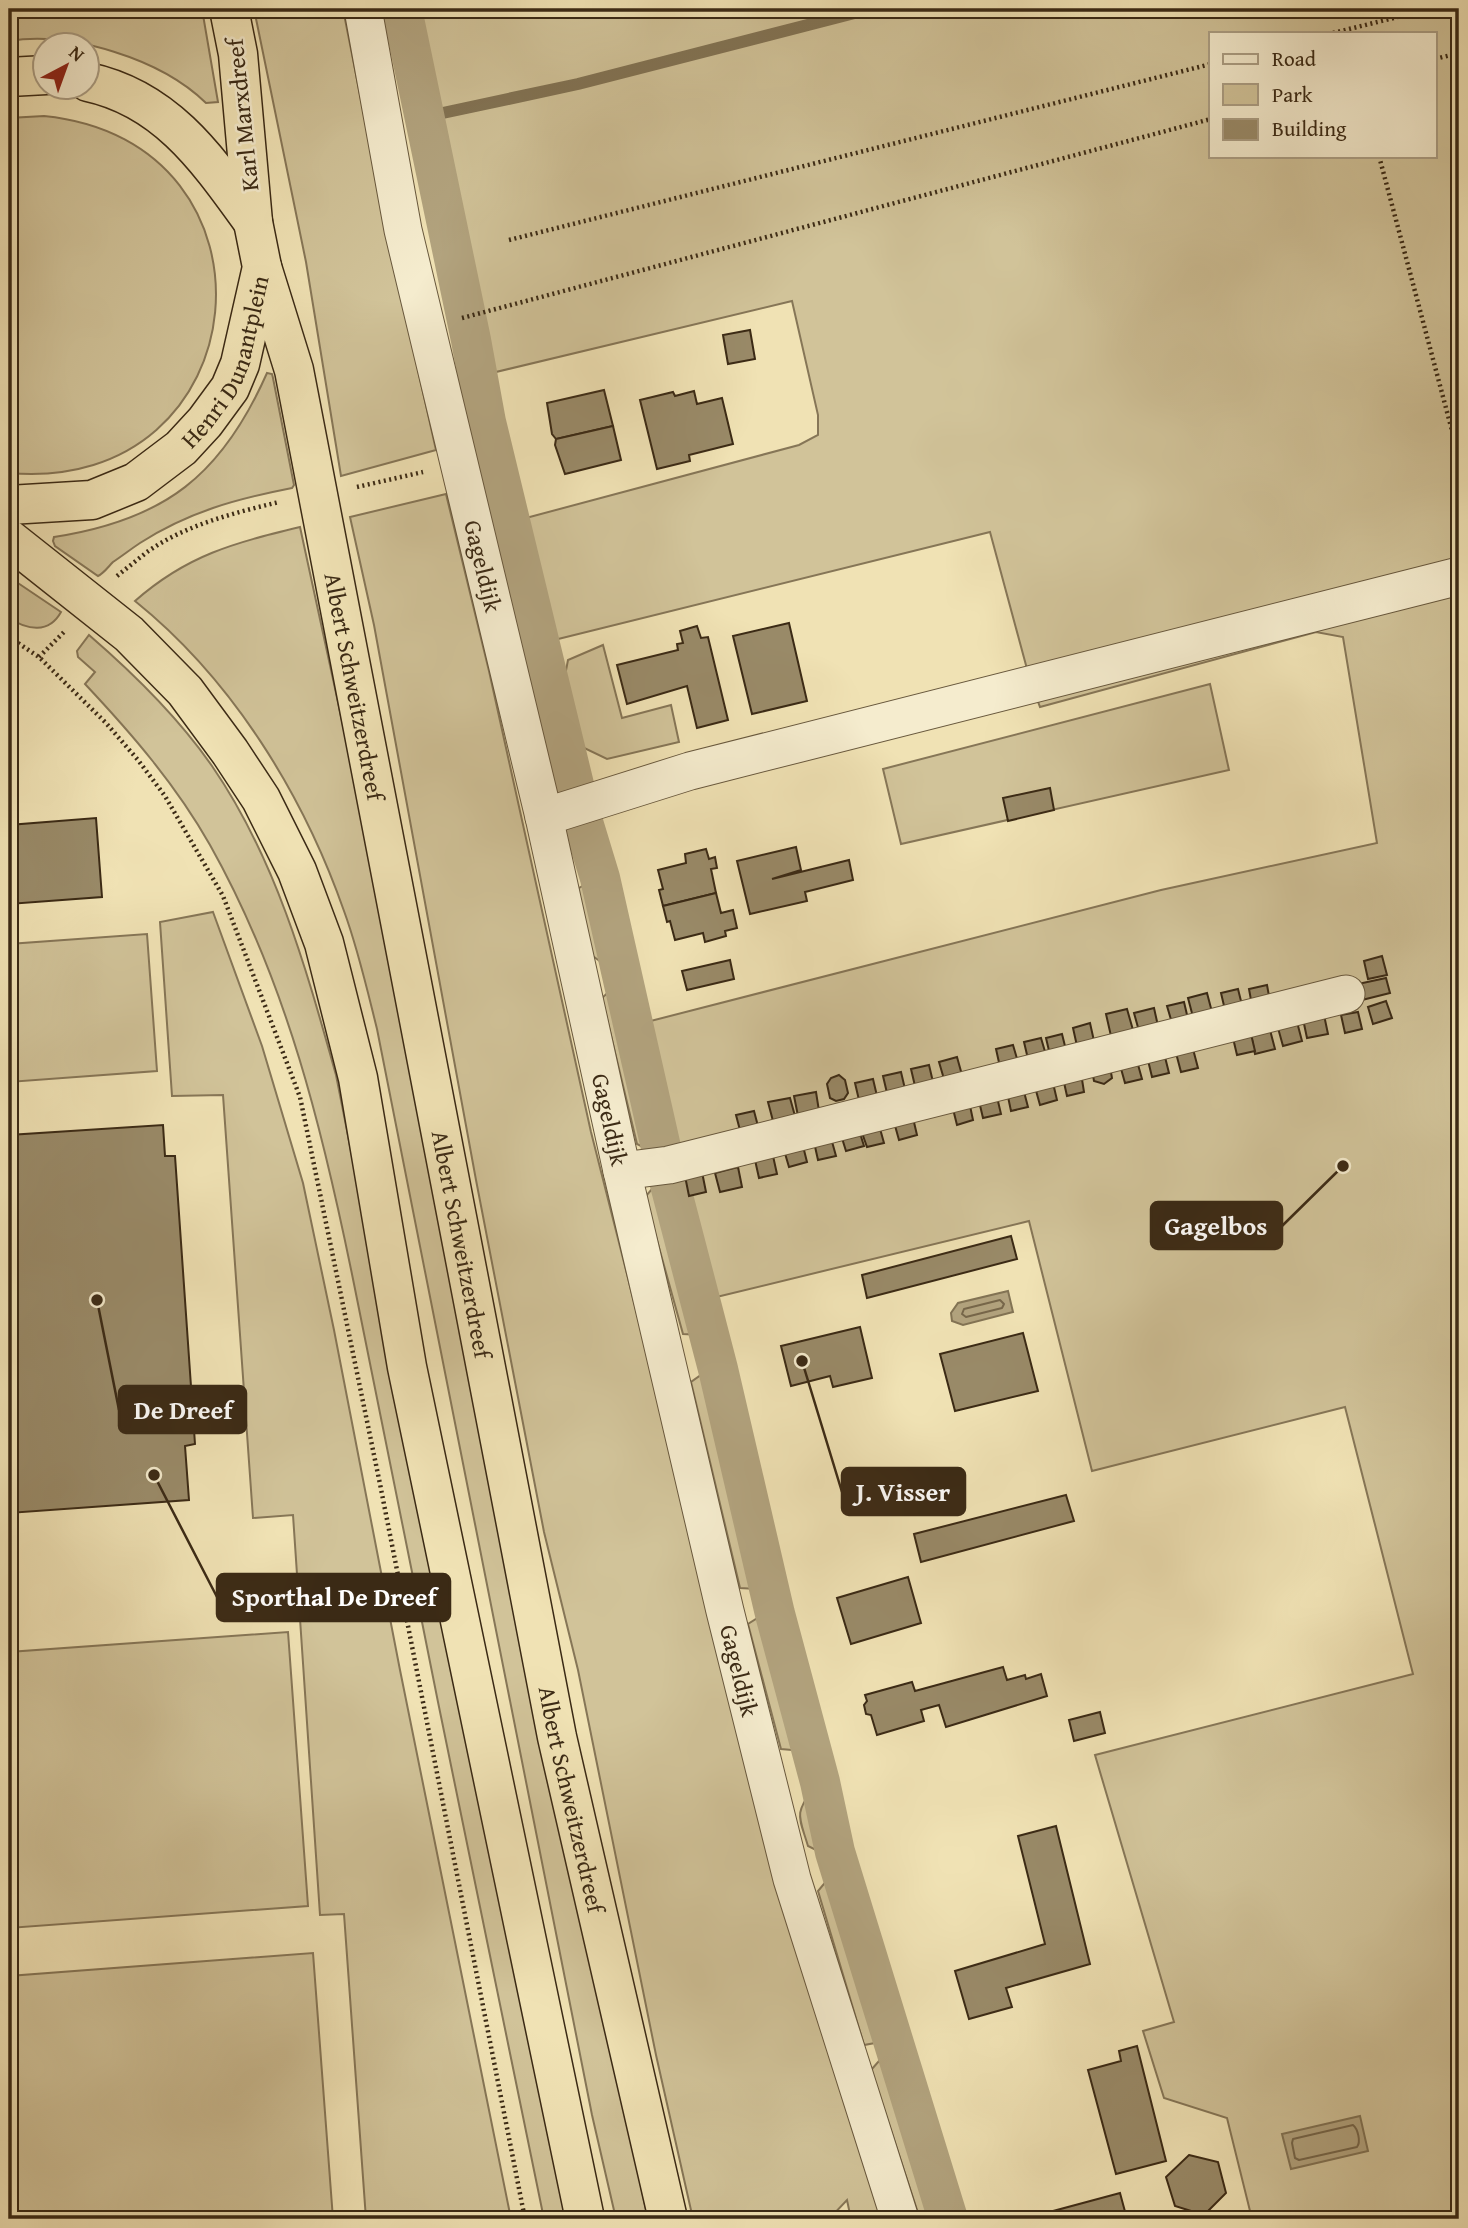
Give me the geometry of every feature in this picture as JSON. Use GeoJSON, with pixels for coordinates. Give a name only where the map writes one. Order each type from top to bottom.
{"type":"FeatureCollection","features":[{"type":"Feature","properties":{"kind":"highway","name":"Karl Marxdreef"},"geometry":{"type":"LineString","coordinates":[[229,9],[238,54],[253,222]]}},
{"type":"Feature","properties":{"kind":"highway"},"geometry":{"type":"LineString","coordinates":[[9,77],[32,76]]}},
{"type":"Feature","properties":{"kind":"highway","name":"Henri Dunantplein"},"geometry":{"type":"LineString","coordinates":[[9,505],[92,500],[136,482],[181,448],[205,422],[230,388],[240,364],[262,267],[253,222],[202,152],[158,111],[102,85]]}},
{"type":"Feature","properties":{"kind":"highway","name":"Albert Schweitzerdreef"},"geometry":{"type":"LineString","coordinates":[[262,267],[294,370],[557,1737],[668,2219]]}},
{"type":"Feature","properties":{"kind":"highway"},"geometry":{"type":"LineString","coordinates":[[9,539],[130,634],[185,691],[261,799],[297,871],[324,943],[358,1078],[407,1367],[585,2219]]}},
{"type":"Feature","properties":{"kind":"street","name":"Gageldijk"},"geometry":{"type":"LineString","coordinates":[[363,9],[403,230],[544,817],[622,1171],[725,1611],[792,1879],[900,2219]]}},
{"type":"Feature","properties":{"kind":"street"},"geometry":{"type":"LineString","coordinates":[[544,817],[690,771],[1459,576]]}},
{"type":"Feature","properties":{"kind":"street"},"geometry":{"type":"LineString","coordinates":[[622,1171],[669,1165],[1346,994]]}},
{"type":"Feature","properties":{"kind":"path"},"geometry":{"type":"LineString","coordinates":[[1337,32],[1430,9]]}},
{"type":"Feature","properties":{"kind":"path"},"geometry":{"type":"LineString","coordinates":[[1436,60],[1459,53]]}},
{"type":"Feature","properties":{"kind":"path"},"geometry":{"type":"LineString","coordinates":[[509,240],[1209,65]]}},
{"type":"Feature","properties":{"kind":"path"},"geometry":{"type":"LineString","coordinates":[[427,327],[1209,119]]}},
{"type":"Feature","properties":{"kind":"path"},"geometry":{"type":"LineString","coordinates":[[1380,158],[1459,457]]}},
{"type":"Feature","properties":{"kind":"path"},"geometry":{"type":"LineString","coordinates":[[39,657],[115,579],[149,551],[188,531],[233,513],[459,464]]}},
{"type":"Feature","properties":{"kind":"path"},"geometry":{"type":"LineString","coordinates":[[9,637],[39,657],[106,723],[165,796],[223,896],[300,1097],[380,1484],[525,2219]]}},
{"type":"Feature","properties":{"kind":"green space"},"geometry":{"type":"Polygon","coordinates":[[[9,9],[202,9],[218,102],[206,103],[165,73],[140,61],[102,49],[102,32],[32,32],[32,39],[9,41],[9,9]]]}},
{"type":"Feature","properties":{"kind":"green space"},"geometry":{"type":"Polygon","coordinates":[[[254,9],[343,9],[389,240],[436,450],[341,476],[306,262],[254,9]]]}},
{"type":"Feature","properties":{"kind":"green space"},"geometry":{"type":"Polygon","coordinates":[[[389,9],[1459,9],[1459,2219],[1252,2219],[1227,2118],[1164,2098],[1143,2031],[1174,2022],[1095,1755],[1413,1674],[1345,1407],[1092,1471],[1029,1221],[700,1301],[635,1025],[1161,890],[1377,843],[1343,637],[1316,632],[1040,707],[1030,680],[990,532],[538,644],[511,522],[799,445],[818,435],[818,415],[792,301],[471,378],[410,122],[389,9]]]}},
{"type":"Feature","properties":{"kind":"green space"},"geometry":{"type":"Polygon","coordinates":[[[44,116],[125,139],[180,185],[209,246],[215,312],[197,376],[156,430],[93,465],[9,473],[9,118],[44,116]]]}},
{"type":"Feature","properties":{"kind":"green space"},"geometry":{"type":"Polygon","coordinates":[[[267,373],[272,374],[273,378],[294,485],[292,488],[232,502],[176,523],[137,545],[98,576],[55,546],[54,537],[128,519],[158,505],[185,487],[209,465],[230,439],[267,373]]]}},
{"type":"Feature","properties":{"kind":"green space"},"geometry":{"type":"Polygon","coordinates":[[[446,494],[489,671],[591,1132],[651,1369],[882,2219],[851,2219],[847,2200],[829,2219],[693,2219],[656,2055],[578,1670],[544,1532],[374,625],[350,517],[446,494]]]}},
{"type":"Feature","properties":{"kind":"green space"},"geometry":{"type":"Polygon","coordinates":[[[501,513],[571,796],[558,796],[550,784],[486,515],[501,513]]]}},
{"type":"Feature","properties":{"kind":"green space"},"geometry":{"type":"Polygon","coordinates":[[[300,527],[354,776],[589,1941],[648,2219],[616,2219],[592,2115],[377,1029],[354,940],[308,824],[260,741],[203,666],[135,601],[173,572],[212,553],[300,527]]]}},
{"type":"Feature","properties":{"kind":"green space"},"geometry":{"type":"Polygon","coordinates":[[[9,577],[61,612],[56,619],[37,628],[9,618],[9,577]]]}},
{"type":"Feature","properties":{"kind":"green space"},"geometry":{"type":"Polygon","coordinates":[[[89,635],[170,713],[212,766],[254,838],[271,876],[287,915],[313,995],[336,1075],[484,1823],[570,2219],[544,2219],[342,1227],[299,1058],[261,950],[210,845],[183,802],[152,761],[85,684],[95,672],[78,657],[77,651],[89,635]]]}},
{"type":"Feature","properties":{"kind":"green space"},"geometry":{"type":"Polygon","coordinates":[[[603,645],[622,718],[671,705],[679,742],[607,759],[578,745],[563,686],[568,660],[603,645]]]}},
{"type":"Feature","properties":{"kind":"green space"},"geometry":{"type":"Polygon","coordinates":[[[1210,684],[1229,770],[901,844],[883,769],[1210,684]]]}},
{"type":"Feature","properties":{"kind":"green space"},"geometry":{"type":"Polygon","coordinates":[[[591,881],[609,960],[601,962],[590,954],[574,891],[591,881]]]}},
{"type":"Feature","properties":{"kind":"green space"},"geometry":{"type":"Polygon","coordinates":[[[213,912],[262,1046],[303,1183],[511,2219],[366,2219],[344,1914],[320,1915],[293,1515],[253,1518],[223,1095],[172,1096],[160,922],[213,912]]]}},
{"type":"Feature","properties":{"kind":"green space"},"geometry":{"type":"Polygon","coordinates":[[[147,934],[157,1071],[9,1082],[9,944],[147,934]]]}},
{"type":"Feature","properties":{"kind":"green space"},"geometry":{"type":"Polygon","coordinates":[[[616,985],[650,1137],[643,1147],[637,1144],[602,998],[616,985]]]}},
{"type":"Feature","properties":{"kind":"green space"},"geometry":{"type":"Polygon","coordinates":[[[659,1181],[702,1335],[683,1334],[645,1197],[659,1181]]]}},
{"type":"Feature","properties":{"kind":"green space"},"geometry":{"type":"Polygon","coordinates":[[[708,1370],[760,1574],[757,1589],[740,1588],[691,1382],[708,1370]]]}},
{"type":"Feature","properties":{"kind":"green space"},"geometry":{"type":"Polygon","coordinates":[[[767,1612],[803,1751],[781,1749],[748,1624],[767,1612]]]}},
{"type":"Feature","properties":{"kind":"green space"},"geometry":{"type":"Polygon","coordinates":[[[288,1632],[308,1906],[9,1928],[9,1652],[288,1632]]]}},
{"type":"Feature","properties":{"kind":"green space"},"geometry":{"type":"Polygon","coordinates":[[[813,1788],[830,1852],[824,1854],[808,1846],[800,1816],[803,1804],[813,1788]]]}},
{"type":"Feature","properties":{"kind":"green space"},"geometry":{"type":"Polygon","coordinates":[[[833,1873],[886,2041],[864,2045],[818,1891],[833,1873]]]}},
{"type":"Feature","properties":{"kind":"green space"},"geometry":{"type":"Polygon","coordinates":[[[313,1953],[333,2219],[9,2219],[9,1976],[313,1953]]]}},
{"type":"Feature","properties":{"kind":"green space"},"geometry":{"type":"Polygon","coordinates":[[[891,2060],[942,2219],[920,2219],[871,2070],[879,2061],[891,2060]]]}},
{"type":"Feature","properties":{"kind":"water"},"geometry":{"type":"Polygon","coordinates":[[[1008,1291],[1013,1312],[963,1325],[952,1321],[951,1313],[958,1303],[1008,1291]]]}},
{"type":"Feature","properties":{"kind":"water"},"geometry":{"type":"Polygon","coordinates":[[[1360,2116],[1368,2151],[1291,2169],[1282,2134],[1360,2116]]]}},
{"type":"Feature","properties":{"kind":"building"},"geometry":{"type":"Polygon","coordinates":[[[750,330],[755,359],[728,364],[723,335],[750,330]]]}},
{"type":"Feature","properties":{"kind":"building"},"geometry":{"type":"Polygon","coordinates":[[[604,390],[613,426],[556,439],[552,434],[547,403],[604,390]]]}},
{"type":"Feature","properties":{"kind":"building"},"geometry":{"type":"Polygon","coordinates":[[[694,391],[697,404],[722,398],[733,444],[689,455],[690,461],[657,469],[640,400],[673,392],[675,396],[694,391]]]}},
{"type":"Feature","properties":{"kind":"building"},"geometry":{"type":"Polygon","coordinates":[[[613,426],[621,460],[565,474],[555,445],[556,439],[613,426]]]}},
{"type":"Feature","properties":{"kind":"building"},"geometry":{"type":"Polygon","coordinates":[[[789,623],[807,701],[752,714],[733,636],[789,623]]]}},
{"type":"Feature","properties":{"kind":"building"},"geometry":{"type":"Polygon","coordinates":[[[697,626],[701,638],[708,637],[728,720],[697,728],[687,686],[627,704],[617,665],[678,650],[677,644],[683,643],[680,631],[697,626]]]}},
{"type":"Feature","properties":{"kind":"building"},"geometry":{"type":"Polygon","coordinates":[[[1050,788],[1054,810],[1008,821],[1003,798],[1050,788]]]}},
{"type":"Feature","properties":{"kind":"building"},"geometry":{"type":"Polygon","coordinates":[[[96,818],[102,897],[9,904],[9,825],[96,818]]]}},
{"type":"Feature","properties":{"kind":"building"},"geometry":{"type":"Polygon","coordinates":[[[796,847],[801,870],[772,879],[849,860],[853,880],[805,892],[807,901],[750,914],[737,861],[796,847]]]}},
{"type":"Feature","properties":{"kind":"building"},"geometry":{"type":"Polygon","coordinates":[[[706,849],[709,859],[715,857],[717,868],[711,869],[716,893],[663,906],[659,890],[663,889],[658,870],[686,863],[685,854],[706,849]]]}},
{"type":"Feature","properties":{"kind":"building"},"geometry":{"type":"Polygon","coordinates":[[[716,893],[721,913],[733,910],[737,928],[725,931],[726,936],[705,942],[703,933],[675,940],[663,906],[716,893]]]}},
{"type":"Feature","properties":{"kind":"building"},"geometry":{"type":"Polygon","coordinates":[[[1382,956],[1387,975],[1368,979],[1364,961],[1382,956]]]}},
{"type":"Feature","properties":{"kind":"building"},"geometry":{"type":"Polygon","coordinates":[[[730,960],[734,979],[687,990],[682,971],[730,960]]]}},
{"type":"Feature","properties":{"kind":"building"},"geometry":{"type":"Polygon","coordinates":[[[1386,978],[1390,993],[1362,1000],[1358,984],[1386,978]]]}},
{"type":"Feature","properties":{"kind":"building"},"geometry":{"type":"Polygon","coordinates":[[[1267,985],[1269,996],[1251,1000],[1249,989],[1267,985]]]}},
{"type":"Feature","properties":{"kind":"building"},"geometry":{"type":"Polygon","coordinates":[[[1238,989],[1242,1005],[1225,1010],[1221,993],[1238,989]]]}},
{"type":"Feature","properties":{"kind":"building"},"geometry":{"type":"Polygon","coordinates":[[[1207,993],[1212,1012],[1193,1017],[1188,998],[1207,993]]]}},
{"type":"Feature","properties":{"kind":"building"},"geometry":{"type":"Polygon","coordinates":[[[1386,1001],[1392,1018],[1373,1024],[1368,1007],[1386,1001]]]}},
{"type":"Feature","properties":{"kind":"building"},"geometry":{"type":"Polygon","coordinates":[[[1184,1002],[1188,1019],[1172,1023],[1167,1006],[1184,1002]]]}},
{"type":"Feature","properties":{"kind":"building"},"geometry":{"type":"Polygon","coordinates":[[[1154,1008],[1158,1026],[1139,1031],[1134,1013],[1154,1008]]]}},
{"type":"Feature","properties":{"kind":"building"},"geometry":{"type":"Polygon","coordinates":[[[1127,1009],[1133,1030],[1111,1036],[1106,1014],[1127,1009]]]}},
{"type":"Feature","properties":{"kind":"building"},"geometry":{"type":"Polygon","coordinates":[[[1358,1012],[1362,1029],[1345,1033],[1341,1015],[1358,1012]]]}},
{"type":"Feature","properties":{"kind":"building"},"geometry":{"type":"Polygon","coordinates":[[[1324,1015],[1328,1034],[1307,1038],[1303,1019],[1324,1015]]]}},
{"type":"Feature","properties":{"kind":"building"},"geometry":{"type":"Polygon","coordinates":[[[1297,1022],[1302,1041],[1283,1046],[1278,1028],[1297,1022]]]}},
{"type":"Feature","properties":{"kind":"building"},"geometry":{"type":"Polygon","coordinates":[[[1090,1023],[1094,1041],[1077,1046],[1073,1028],[1090,1023]]]}},
{"type":"Feature","properties":{"kind":"building"},"geometry":{"type":"Polygon","coordinates":[[[1270,1030],[1275,1049],[1255,1054],[1251,1035],[1270,1030]]]}},
{"type":"Feature","properties":{"kind":"building"},"geometry":{"type":"Polygon","coordinates":[[[1062,1034],[1066,1050],[1050,1055],[1046,1038],[1062,1034]]]}},
{"type":"Feature","properties":{"kind":"building"},"geometry":{"type":"Polygon","coordinates":[[[1251,1034],[1255,1051],[1237,1055],[1233,1038],[1251,1034]]]}},
{"type":"Feature","properties":{"kind":"building"},"geometry":{"type":"Polygon","coordinates":[[[1041,1038],[1046,1055],[1028,1059],[1024,1042],[1041,1038]]]}},
{"type":"Feature","properties":{"kind":"building"},"geometry":{"type":"Polygon","coordinates":[[[1013,1045],[1018,1062],[1000,1067],[996,1049],[1013,1045]]]}},
{"type":"Feature","properties":{"kind":"building"},"geometry":{"type":"Polygon","coordinates":[[[1193,1049],[1198,1068],[1181,1072],[1176,1053],[1193,1049]]]}},
{"type":"Feature","properties":{"kind":"building"},"geometry":{"type":"Polygon","coordinates":[[[1164,1053],[1169,1073],[1152,1077],[1147,1056],[1164,1053]]]}},
{"type":"Feature","properties":{"kind":"building"},"geometry":{"type":"Polygon","coordinates":[[[957,1057],[962,1075],[944,1079],[939,1062],[957,1057]]]}},
{"type":"Feature","properties":{"kind":"building"},"geometry":{"type":"Polygon","coordinates":[[[1137,1061],[1142,1079],[1125,1083],[1120,1065],[1137,1061]]]}},
{"type":"Feature","properties":{"kind":"building"},"geometry":{"type":"Polygon","coordinates":[[[929,1065],[933,1082],[915,1086],[911,1069],[929,1065]]]}},
{"type":"Feature","properties":{"kind":"building"},"geometry":{"type":"Polygon","coordinates":[[[1110,1067],[1112,1078],[1104,1084],[1094,1081],[1092,1070],[1110,1067]]]}},
{"type":"Feature","properties":{"kind":"building"},"geometry":{"type":"Polygon","coordinates":[[[901,1072],[905,1089],[887,1093],[883,1076],[901,1072]]]}},
{"type":"Feature","properties":{"kind":"building"},"geometry":{"type":"Polygon","coordinates":[[[1081,1073],[1084,1092],[1067,1096],[1063,1078],[1081,1073]]]}},
{"type":"Feature","properties":{"kind":"building"},"geometry":{"type":"Polygon","coordinates":[[[839,1075],[845,1080],[848,1093],[844,1099],[836,1101],[830,1098],[827,1084],[831,1078],[839,1075]]]}},
{"type":"Feature","properties":{"kind":"building"},"geometry":{"type":"Polygon","coordinates":[[[873,1079],[877,1096],[859,1100],[855,1083],[873,1079]]]}},
{"type":"Feature","properties":{"kind":"building"},"geometry":{"type":"Polygon","coordinates":[[[1053,1083],[1057,1100],[1040,1105],[1035,1087],[1053,1083]]]}},
{"type":"Feature","properties":{"kind":"building"},"geometry":{"type":"Polygon","coordinates":[[[1023,1088],[1028,1107],[1011,1111],[1007,1092],[1023,1088]]]}},
{"type":"Feature","properties":{"kind":"building"},"geometry":{"type":"Polygon","coordinates":[[[816,1092],[819,1111],[798,1116],[794,1096],[816,1092]]]}},
{"type":"Feature","properties":{"kind":"building"},"geometry":{"type":"Polygon","coordinates":[[[997,1097],[1001,1114],[983,1118],[979,1101],[997,1097]]]}},
{"type":"Feature","properties":{"kind":"building"},"geometry":{"type":"Polygon","coordinates":[[[790,1098],[795,1116],[773,1121],[768,1102],[790,1098]]]}},
{"type":"Feature","properties":{"kind":"building"},"geometry":{"type":"Polygon","coordinates":[[[969,1101],[973,1120],[957,1125],[952,1105],[969,1101]]]}},
{"type":"Feature","properties":{"kind":"building"},"geometry":{"type":"Polygon","coordinates":[[[754,1111],[759,1130],[741,1134],[736,1115],[754,1111]]]}},
{"type":"Feature","properties":{"kind":"building"},"geometry":{"type":"Polygon","coordinates":[[[913,1118],[917,1135],[899,1140],[894,1122],[913,1118]]]}},
{"type":"Feature","properties":{"kind":"building"},"geometry":{"type":"Polygon","coordinates":[[[163,1125],[165,1156],[175,1156],[195,1444],[185,1446],[189,1500],[9,1513],[9,1135],[163,1125]]]}},
{"type":"Feature","properties":{"kind":"building"},"geometry":{"type":"Polygon","coordinates":[[[879,1125],[884,1143],[867,1147],[861,1130],[879,1125]]]}},
{"type":"Feature","properties":{"kind":"building"},"geometry":{"type":"Polygon","coordinates":[[[859,1130],[864,1146],[846,1151],[841,1135],[859,1130]]]}},
{"type":"Feature","properties":{"kind":"building"},"geometry":{"type":"Polygon","coordinates":[[[831,1138],[836,1156],[818,1160],[814,1142],[831,1138]]]}},
{"type":"Feature","properties":{"kind":"building"},"geometry":{"type":"Polygon","coordinates":[[[803,1146],[807,1162],[789,1167],[784,1150],[803,1146]]]}},
{"type":"Feature","properties":{"kind":"building"},"geometry":{"type":"Polygon","coordinates":[[[773,1156],[777,1174],[759,1178],[755,1160],[773,1156]]]}},
{"type":"Feature","properties":{"kind":"building"},"geometry":{"type":"Polygon","coordinates":[[[738,1167],[742,1187],[720,1192],[715,1173],[738,1167]]]}},
{"type":"Feature","properties":{"kind":"building"},"geometry":{"type":"Polygon","coordinates":[[[702,1172],[706,1192],[689,1196],[685,1176],[702,1172]]]}},
{"type":"Feature","properties":{"kind":"building"},"geometry":{"type":"Polygon","coordinates":[[[1011,1236],[1017,1259],[867,1298],[862,1275],[1011,1236]]]}},
{"type":"Feature","properties":{"kind":"building"},"geometry":{"type":"Polygon","coordinates":[[[860,1327],[872,1378],[833,1387],[830,1376],[791,1386],[781,1346],[860,1327]]]}},
{"type":"Feature","properties":{"kind":"building"},"geometry":{"type":"Polygon","coordinates":[[[1023,1333],[1038,1391],[955,1411],[940,1354],[1023,1333]]]}},
{"type":"Feature","properties":{"kind":"building"},"geometry":{"type":"Polygon","coordinates":[[[1066,1495],[1074,1521],[921,1562],[914,1534],[1066,1495]]]}},
{"type":"Feature","properties":{"kind":"building"},"geometry":{"type":"Polygon","coordinates":[[[908,1577],[921,1623],[851,1644],[837,1598],[908,1577]]]}},
{"type":"Feature","properties":{"kind":"building"},"geometry":{"type":"Polygon","coordinates":[[[1003,1667],[1007,1680],[1025,1675],[1026,1679],[1041,1674],[1047,1696],[946,1727],[939,1705],[921,1710],[924,1721],[877,1735],[871,1715],[866,1714],[865,1695],[912,1682],[915,1691],[1003,1667]]]}},
{"type":"Feature","properties":{"kind":"building"},"geometry":{"type":"Polygon","coordinates":[[[1100,1712],[1105,1733],[1074,1741],[1069,1720],[1100,1712]]]}},
{"type":"Feature","properties":{"kind":"building"},"geometry":{"type":"Polygon","coordinates":[[[1056,1826],[1090,1964],[1006,1988],[1012,2007],[969,2019],[955,1971],[1045,1944],[1018,1836],[1056,1826]]]}},
{"type":"Feature","properties":{"kind":"building"},"geometry":{"type":"Polygon","coordinates":[[[1137,2046],[1166,2161],[1116,2174],[1088,2070],[1121,2061],[1119,2051],[1137,2046]]]}},
{"type":"Feature","properties":{"kind":"building"},"geometry":{"type":"Polygon","coordinates":[[[1189,2155],[1218,2162],[1226,2193],[1204,2215],[1175,2206],[1166,2177],[1189,2155]]]}},
{"type":"Feature","properties":{"kind":"building"},"geometry":{"type":"Polygon","coordinates":[[[1120,2193],[1127,2219],[1044,2219],[1042,2214],[1120,2193]]]}},
{"type":"Feature","properties":{"kind":"waterway"},"geometry":{"type":"LineString","coordinates":[[402,9],[486,422],[583,822],[600,878],[662,1152]]}},
{"type":"Feature","properties":{"kind":"waterway"},"geometry":{"type":"LineString","coordinates":[[424,117],[578,84],[870,9]]}},
{"type":"Feature","properties":{"kind":"waterway"},"geometry":{"type":"LineString","coordinates":[[667,1173],[718,1369],[775,1614],[820,1782],[835,1852],[948,2219]]}},
{"type":"Feature","properties":{"kind":"place","name":"Gagelbos"},"geometry":{"type":"Point","coordinates":[1343,1166]}},
{"type":"Feature","properties":{"kind":"place","name":"De Dreef"},"geometry":{"type":"Point","coordinates":[97,1300]}},
{"type":"Feature","properties":{"kind":"place","name":"J. Visser"},"geometry":{"type":"Point","coordinates":[802,1361]}},
{"type":"Feature","properties":{"kind":"place","name":"Sporthal De Dreef"},"geometry":{"type":"Point","coordinates":[154,1475]}}]}
